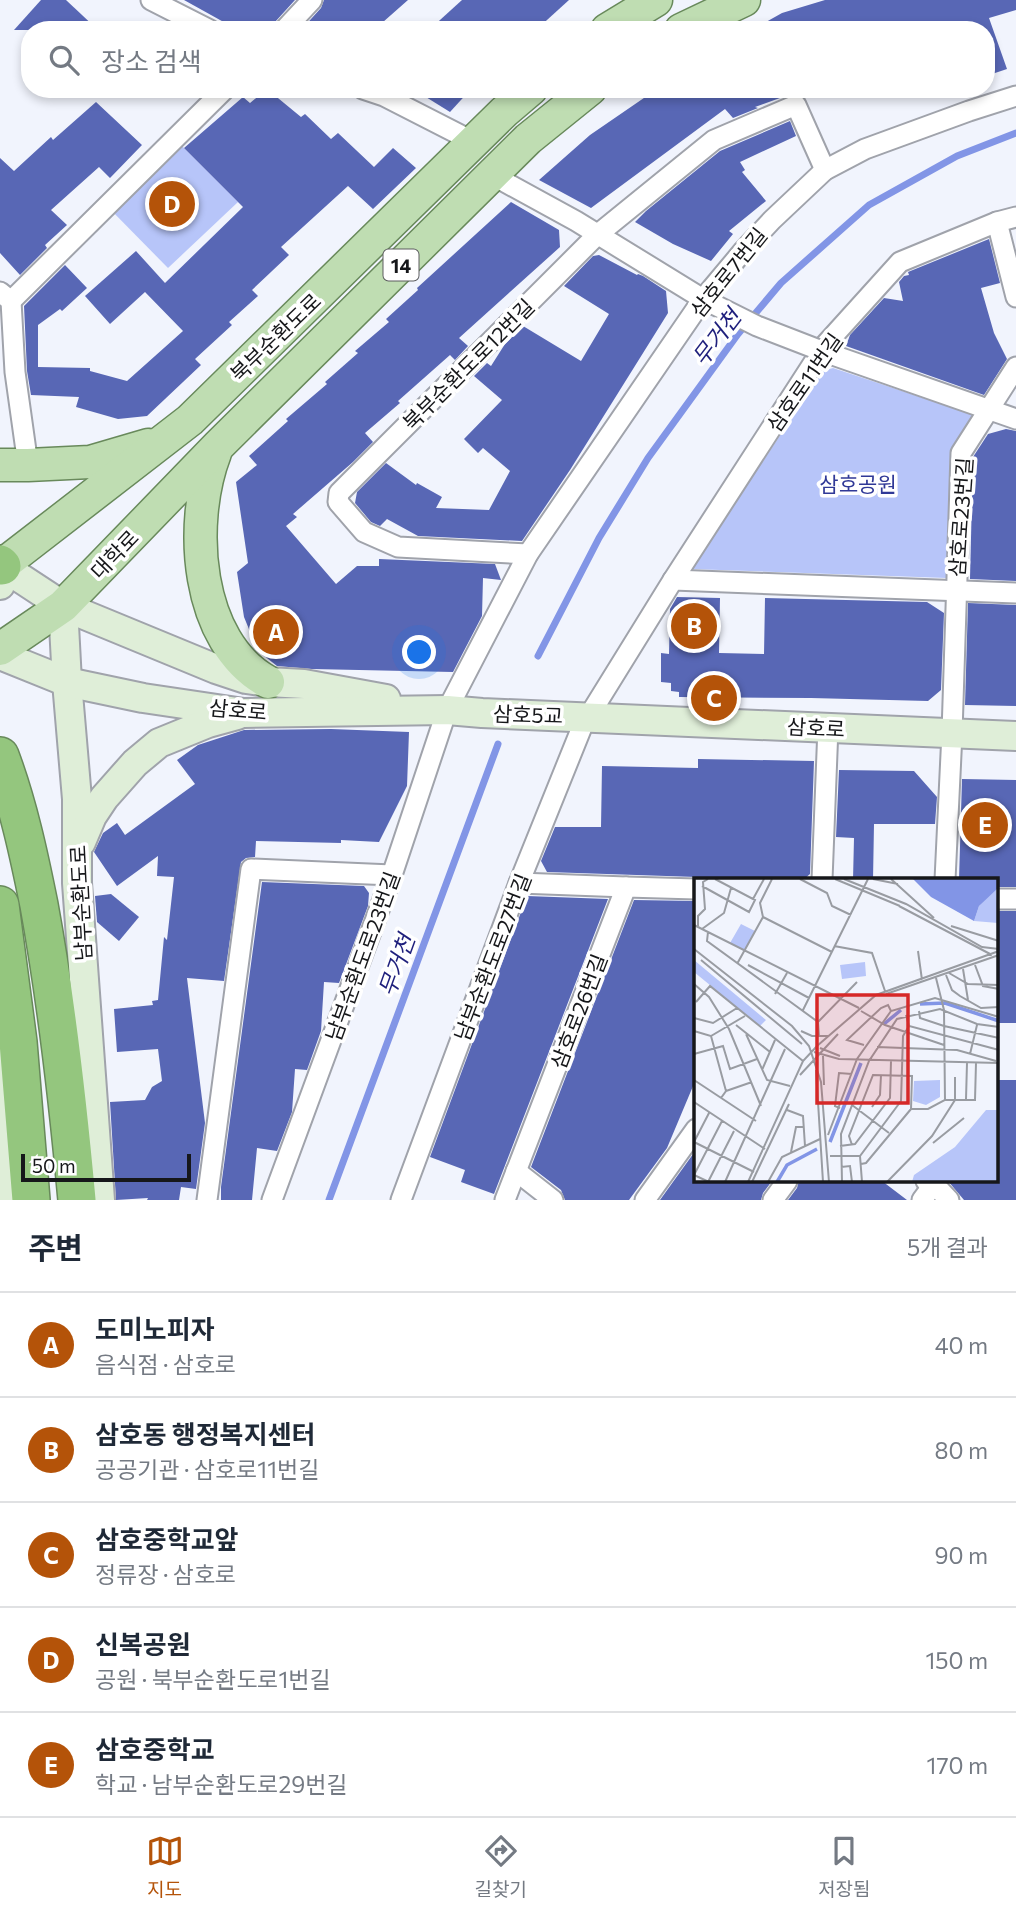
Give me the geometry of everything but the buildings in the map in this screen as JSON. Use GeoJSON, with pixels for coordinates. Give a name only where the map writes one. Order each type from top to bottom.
{"type":"FeatureCollection","features":[{"type":"Feature","properties":{"kind":"highway"},"geometry":{"type":"LineString","coordinates":[[0,756],[29,855],[50,962],[66,1078],[78,1200]]}},
{"type":"Feature","properties":{"kind":"highway"},"geometry":{"type":"LineString","coordinates":[[0,905],[18,1042],[31,1200]]}},
{"type":"Feature","properties":{"kind":"main road"},"geometry":{"type":"LineString","coordinates":[[622,21],[656,0]]}},
{"type":"Feature","properties":{"kind":"main road"},"geometry":{"type":"LineString","coordinates":[[700,21],[744,0]]}},
{"type":"Feature","properties":{"kind":"main road","name":"북부순환도로"},"geometry":{"type":"LineString","coordinates":[[0,570],[190,420],[520,98]]}},
{"type":"Feature","properties":{"kind":"main road","name":"북부순환도로"},"geometry":{"type":"LineString","coordinates":[[218,446],[528,139],[579,98]]}},
{"type":"Feature","properties":{"kind":"main road"},"geometry":{"type":"LineString","coordinates":[[14,465],[90,462],[167,439]]}},
{"type":"Feature","properties":{"kind":"main road"},"geometry":{"type":"LineString","coordinates":[[218,446],[202,497],[200,526],[208,593],[225,640],[252,673],[268,682]]}},
{"type":"Feature","properties":{"kind":"main road","name":"대학로"},"geometry":{"type":"LineString","coordinates":[[0,649],[64,606],[218,446]]}},
{"type":"Feature","properties":{"kind":"main road","name":"삼호로"},"geometry":{"type":"LineString","coordinates":[[0,570],[64,606],[246,679],[304,684],[447,710],[482,713]]}},
{"type":"Feature","properties":{"kind":"main road","name":"남부순환도로"},"geometry":{"type":"LineString","coordinates":[[64,606],[66,682],[77,799],[76,862],[100,1200]]}},
{"type":"Feature","properties":{"kind":"main road","name":"삼호로"},"geometry":{"type":"LineString","coordinates":[[0,655],[66,682],[143,698],[244,713],[447,710]]}},
{"type":"Feature","properties":{"kind":"main road"},"geometry":{"type":"LineString","coordinates":[[76,862],[92,816],[135,763],[159,743],[208,723],[244,713]]}},
{"type":"Feature","properties":{"kind":"main road","name":"삼호5교"},"geometry":{"type":"LineString","coordinates":[[482,713],[582,716]]}},
{"type":"Feature","properties":{"kind":"main road","name":"삼호로"},"geometry":{"type":"LineString","coordinates":[[582,716],[1016,736]]}},
{"type":"Feature","properties":{"kind":"main road"},"geometry":{"type":"LineString","coordinates":[[0,1046],[10,1200]]}},
{"type":"Feature","properties":{"kind":"street"},"geometry":{"type":"LineString","coordinates":[[151,0],[193,21]]}},
{"type":"Feature","properties":{"kind":"street"},"geometry":{"type":"LineString","coordinates":[[292,21],[312,0]]}},
{"type":"Feature","properties":{"kind":"street","name":"삼호로7번길"},"geometry":{"type":"LineString","coordinates":[[447,710],[528,554],[703,299],[744,250],[825,170],[865,149],[1016,96]]}},
{"type":"Feature","properties":{"kind":"street"},"geometry":{"type":"LineString","coordinates":[[14,465],[15,372],[6,297],[216,98]]}},
{"type":"Feature","properties":{"kind":"street"},"geometry":{"type":"LineString","coordinates":[[388,98],[474,142]]}},
{"type":"Feature","properties":{"kind":"street","name":"북부순환도로12번길"},"geometry":{"type":"LineString","coordinates":[[528,554],[398,547],[364,532],[338,502],[339,493],[597,235],[714,140],[796,105],[825,170]]}},
{"type":"Feature","properties":{"kind":"street"},"geometry":{"type":"LineString","coordinates":[[492,175],[703,299],[757,326],[1016,419]]}},
{"type":"Feature","properties":{"kind":"street"},"geometry":{"type":"LineString","coordinates":[[1007,220],[1016,297]]}},
{"type":"Feature","properties":{"kind":"street","name":"삼호로11번길"},"geometry":{"type":"LineString","coordinates":[[582,716],[825,345],[900,262],[1007,220]]}},
{"type":"Feature","properties":{"kind":"street","name":"삼호로23번길"},"geometry":{"type":"LineString","coordinates":[[945,878],[961,453],[1016,367]]}},
{"type":"Feature","properties":{"kind":"street"},"geometry":{"type":"LineString","coordinates":[[673,580],[956,591]]}},
{"type":"Feature","properties":{"kind":"street","name":"삼호로23번길"},"geometry":{"type":"LineString","coordinates":[[956,591],[1016,593]]}},
{"type":"Feature","properties":{"kind":"street","name":"남부순환도로23번길"},"geometry":{"type":"LineString","coordinates":[[272,1200],[392,875],[447,710]]}},
{"type":"Feature","properties":{"kind":"street","name":"남부순환도로27번길"},"geometry":{"type":"LineString","coordinates":[[401,1200],[519,883],[582,727],[582,716]]}},
{"type":"Feature","properties":{"kind":"street"},"geometry":{"type":"LineString","coordinates":[[822,878],[828,727]]}},
{"type":"Feature","properties":{"kind":"street"},"geometry":{"type":"LineString","coordinates":[[207,1200],[251,869],[392,875]]}},
{"type":"Feature","properties":{"kind":"street"},"geometry":{"type":"LineString","coordinates":[[519,883],[694,889]]}},
{"type":"Feature","properties":{"kind":"street","name":"삼호로26번길"},"geometry":{"type":"LineString","coordinates":[[505,1200],[626,887]]}},
{"type":"Feature","properties":{"kind":"street"},"geometry":{"type":"LineString","coordinates":[[998,899],[1016,899]]}},
{"type":"Feature","properties":{"kind":"street"},"geometry":{"type":"LineString","coordinates":[[645,1200],[694,1132]]}},
{"type":"Feature","properties":{"kind":"street"},"geometry":{"type":"LineString","coordinates":[[516,1171],[553,1200]]}},
{"type":"Feature","properties":{"kind":"street"},"geometry":{"type":"LineString","coordinates":[[773,1200],[785,1182]]}},
{"type":"Feature","properties":{"kind":"street"},"geometry":{"type":"LineString","coordinates":[[922,1200],[931,1182],[949,1200]]}},
{"type":"Feature","properties":{"kind":"green space"},"geometry":{"type":"Polygon","coordinates":[[[175,139],[238,202],[168,268],[107,206],[175,139]]]}},
{"type":"Feature","properties":{"kind":"green space","name":"삼호공원"},"geometry":{"type":"Polygon","coordinates":[[[833,368],[974,415],[950,461],[947,578],[691,569],[823,371],[833,368]]]}},
{"type":"Feature","properties":{"kind":"waterway","name":"무거천"},"geometry":{"type":"LineString","coordinates":[[538,656],[599,538],[648,458],[738,334],[781,283],[869,205],[957,156],[1016,133]]}},
{"type":"Feature","properties":{"kind":"waterway","name":"무거천"},"geometry":{"type":"LineString","coordinates":[[329,1200],[498,744]]}},
{"type":"Feature","properties":{"kind":"place","name":"신복공원"},"geometry":{"type":"Point","coordinates":[172,204]}},
{"type":"Feature","properties":{"kind":"place","name":"삼호동 행정복지센터"},"geometry":{"type":"Point","coordinates":[694,626]}},
{"type":"Feature","properties":{"kind":"place","name":"도미노피자"},"geometry":{"type":"Point","coordinates":[276,632]}},
{"type":"Feature","properties":{"kind":"place","name":"삼호중학교앞"},"geometry":{"type":"Point","coordinates":[714,698]}},
{"type":"Feature","properties":{"kind":"place","name":"삼호중학교"},"geometry":{"type":"Point","coordinates":[985,825]}}]}
